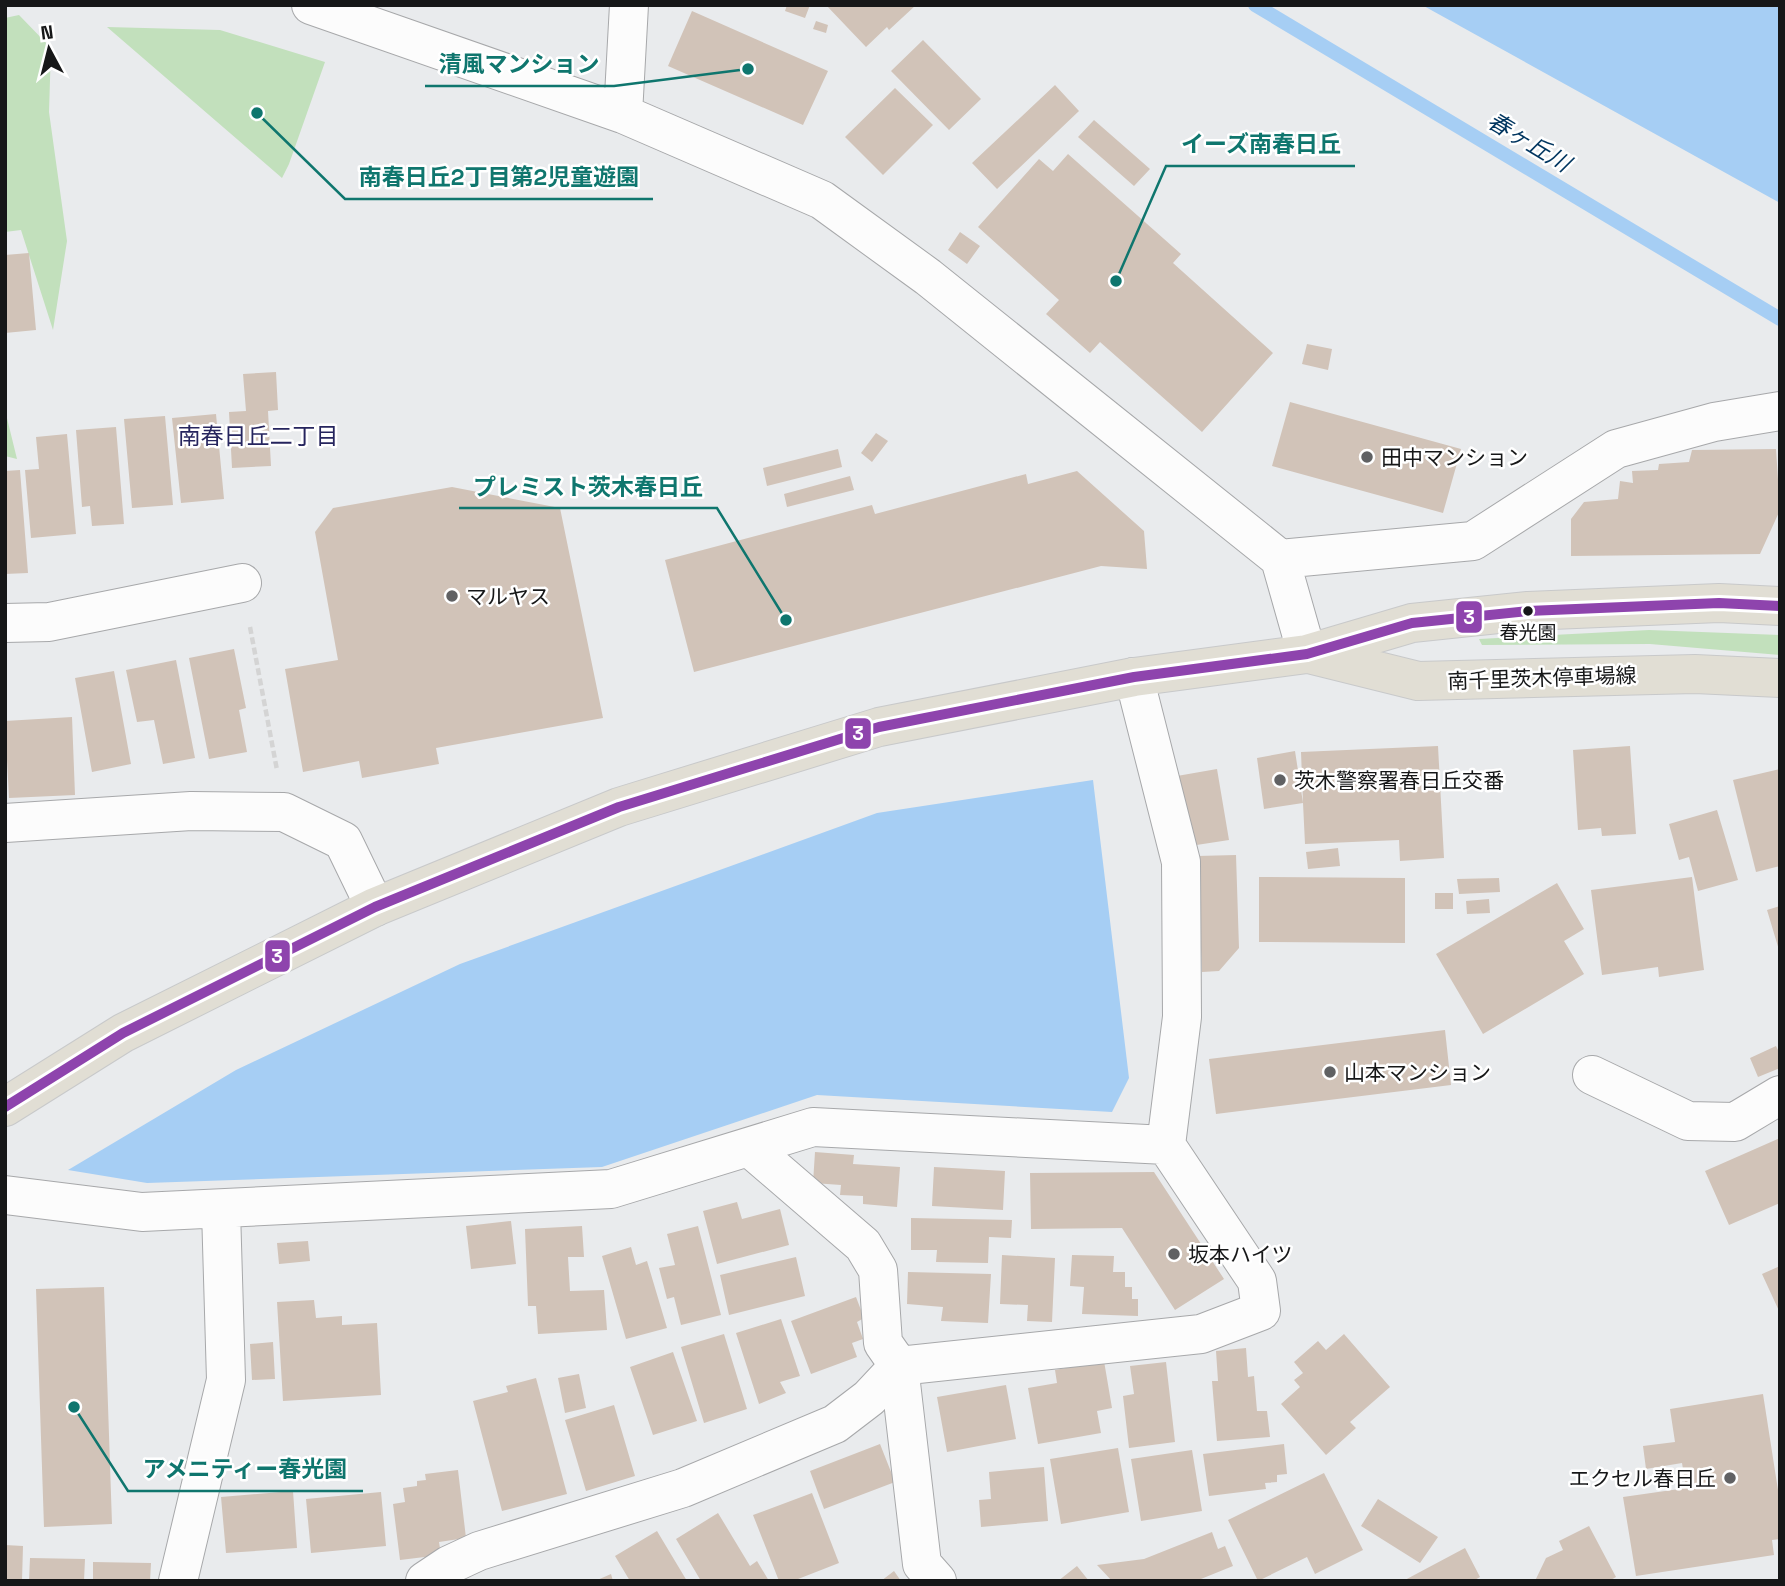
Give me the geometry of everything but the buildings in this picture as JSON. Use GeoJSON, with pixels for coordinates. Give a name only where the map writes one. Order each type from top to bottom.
{"type":"FeatureCollection","features":[{"type":"Feature","properties":{"kind":"main road","name":"南千里茨木停車場線"},"geometry":{"type":"LineString","coordinates":[[5,1107],[123,1033],[375,906],[619,807],[879,727],[1134,677],[1307,654],[1412,623],[1528,611],[1719,603],[1780,606]]}},
{"type":"Feature","properties":{"kind":"main road","name":"南千里茨木停車場線"},"geometry":{"type":"LineString","coordinates":[[1307,654],[1418,681],[1695,674],[1780,678]]}},
{"type":"Feature","properties":{"kind":"street"},"geometry":{"type":"LineString","coordinates":[[311,5],[623,114],[822,200],[928,277],[1280,559],[1307,654]]}},
{"type":"Feature","properties":{"kind":"street"},"geometry":{"type":"LineString","coordinates":[[623,114],[629,5]]}},
{"type":"Feature","properties":{"kind":"street"},"geometry":{"type":"LineString","coordinates":[[1280,559],[1473,541],[1616,449],[1714,422],[1780,411]]}},
{"type":"Feature","properties":{"kind":"street"},"geometry":{"type":"LineString","coordinates":[[5,623],[48,622],[242,583]]}},
{"type":"Feature","properties":{"kind":"street"},"geometry":{"type":"LineString","coordinates":[[443,1575],[479,1550],[600,1516],[683,1488],[835,1424],[870,1398],[899,1366],[1201,1334],[1261,1311],[1257,1280],[1166,1146],[1182,1017],[1181,862],[1134,677]]}},
{"type":"Feature","properties":{"kind":"street"},"geometry":{"type":"LineString","coordinates":[[5,823],[191,811],[284,812],[343,841],[375,906]]}},
{"type":"Feature","properties":{"kind":"street"},"geometry":{"type":"LineString","coordinates":[[1592,1075],[1688,1121],[1735,1122],[1780,1096]]}},
{"type":"Feature","properties":{"kind":"street"},"geometry":{"type":"LineString","coordinates":[[5,1195],[142,1212],[611,1189],[813,1126],[1166,1146]]}},
{"type":"Feature","properties":{"kind":"street"},"geometry":{"type":"LineString","coordinates":[[749,1147],[863,1245],[878,1270],[883,1343],[899,1366],[922,1564],[937,1581]]}},
{"type":"Feature","properties":{"kind":"street"},"geometry":{"type":"LineString","coordinates":[[178,1581],[226,1380],[221,1210]]}},
{"type":"Feature","properties":{"kind":"path"},"geometry":{"type":"LineString","coordinates":[[242,583],[284,812]]}},
{"type":"Feature","properties":{"kind":"green space"},"geometry":{"type":"Polygon","coordinates":[[[19,15],[51,48],[49,112],[67,241],[53,330],[21,230],[5,232],[5,18],[19,15]]]}},
{"type":"Feature","properties":{"kind":"green space"},"geometry":{"type":"Polygon","coordinates":[[[107,27],[220,30],[325,62],[282,178],[107,27]]]}},
{"type":"Feature","properties":{"kind":"green space"},"geometry":{"type":"Polygon","coordinates":[[[5,410],[17,459],[5,456],[5,410]]]}},
{"type":"Feature","properties":{"kind":"green space"},"geometry":{"type":"Polygon","coordinates":[[[1649,630],[1780,635],[1780,655],[1650,644],[1482,645],[1479,639],[1649,630]]]}},
{"type":"Feature","properties":{"kind":"water"},"geometry":{"type":"Polygon","coordinates":[[[1422,5],[1780,5],[1780,203],[1422,5]]]}},
{"type":"Feature","properties":{"kind":"water"},"geometry":{"type":"Polygon","coordinates":[[[1093,780],[1129,1078],[1112,1112],[817,1095],[602,1167],[147,1183],[68,1170],[236,1070],[460,964],[877,813],[1093,780]]]}},
{"type":"Feature","properties":{"kind":"waterway","name":"春ヶ丘川"},"geometry":{"type":"LineString","coordinates":[[1255,5],[1780,319]]}},
{"type":"Feature","properties":{"kind":"transit line","name":"3"},"geometry":{"type":"LineString","coordinates":[[5,1107],[123,1033],[375,907],[619,807],[879,727],[1134,677],[1307,654],[1412,623],[1528,611],[1719,603],[1780,606]]}},
{"type":"Feature","properties":{"kind":"place","name":"清風マンション"},"geometry":{"type":"Point","coordinates":[748,69]}},
{"type":"Feature","properties":{"kind":"place","name":"南春日丘2丁目第2児童遊園"},"geometry":{"type":"Point","coordinates":[257,113]}},
{"type":"Feature","properties":{"kind":"place","name":"イーズ南春日丘"},"geometry":{"type":"Point","coordinates":[1116,281]}},
{"type":"Feature","properties":{"kind":"place","name":"田中マンション"},"geometry":{"type":"Point","coordinates":[1367,457]}},
{"type":"Feature","properties":{"kind":"place","name":"マルヤス"},"geometry":{"type":"Point","coordinates":[452,596]}},
{"type":"Feature","properties":{"kind":"place","name":"春光園"},"geometry":{"type":"Point","coordinates":[1528,611]}},
{"type":"Feature","properties":{"kind":"place","name":"プレミスト茨木春日丘"},"geometry":{"type":"Point","coordinates":[786,620]}},
{"type":"Feature","properties":{"kind":"place","name":"茨木警察署春日丘交番"},"geometry":{"type":"Point","coordinates":[1280,780]}},
{"type":"Feature","properties":{"kind":"place","name":"山本マンション"},"geometry":{"type":"Point","coordinates":[1330,1072]}},
{"type":"Feature","properties":{"kind":"place","name":"坂本ハイツ"},"geometry":{"type":"Point","coordinates":[1174,1254]}},
{"type":"Feature","properties":{"kind":"place","name":"アメニティー春光園"},"geometry":{"type":"Point","coordinates":[74,1407]}},
{"type":"Feature","properties":{"kind":"place","name":"エクセル春日丘"},"geometry":{"type":"Point","coordinates":[1730,1478]}},
{"type":"Feature","properties":{"kind":"district","name":"南春日丘二丁目"},"geometry":{"type":"Point","coordinates":[258,436]}}]}
